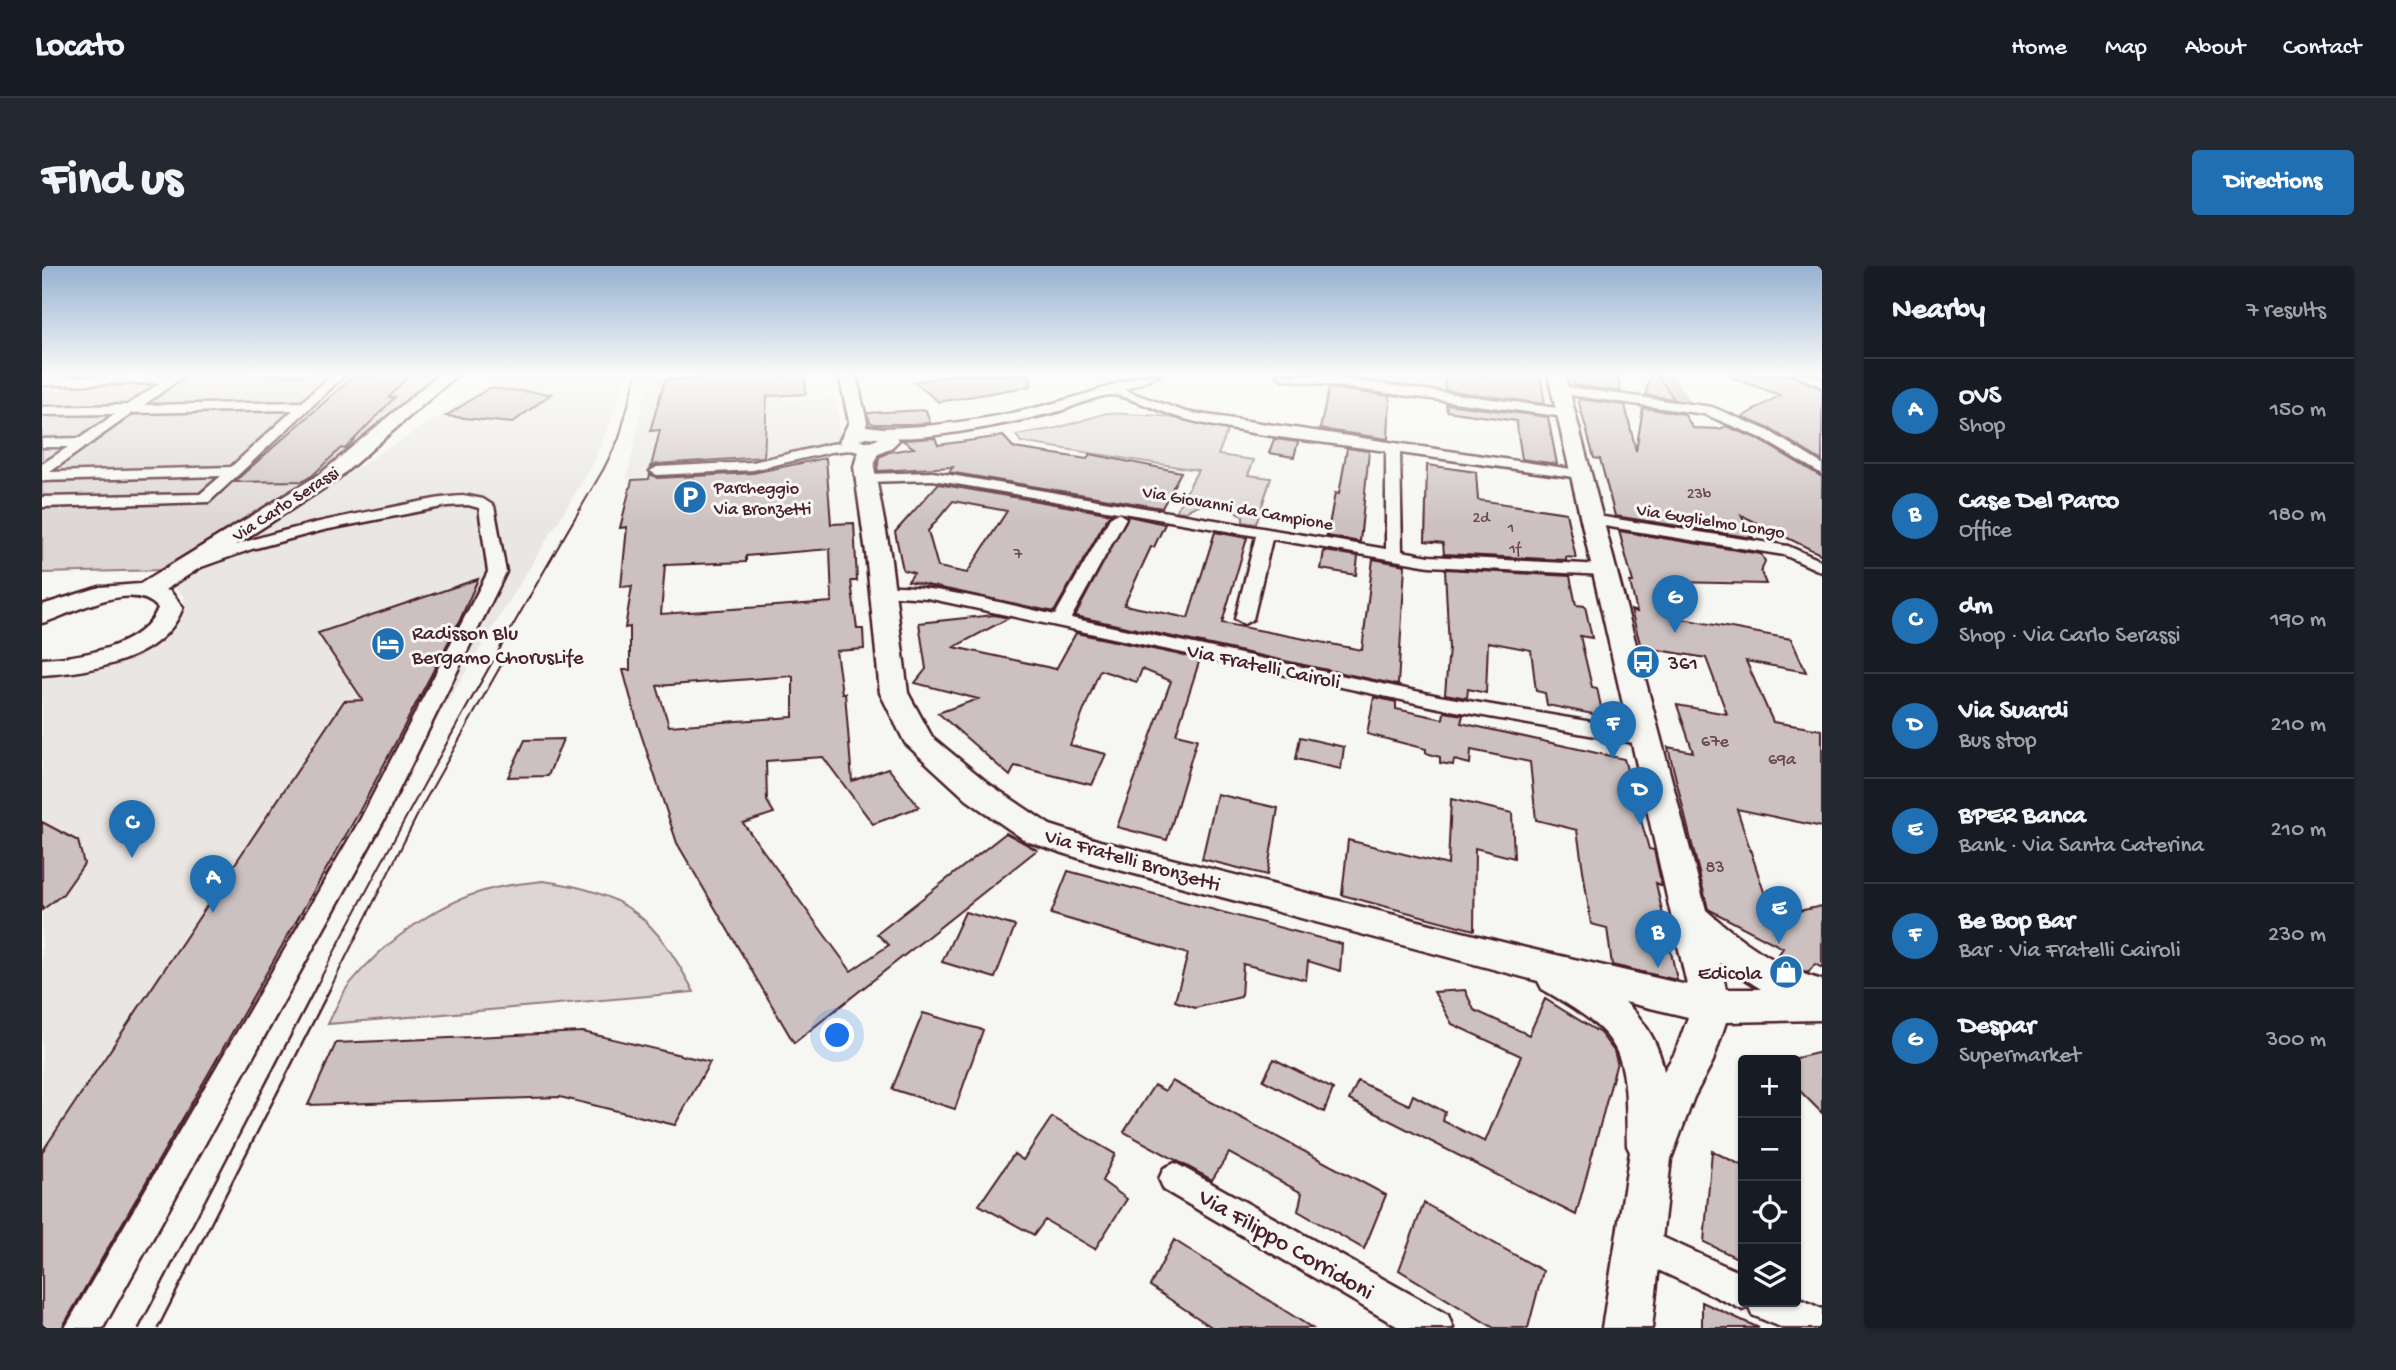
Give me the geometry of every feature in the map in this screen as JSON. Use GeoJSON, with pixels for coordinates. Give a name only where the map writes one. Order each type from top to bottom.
{"type":"FeatureCollection","features":[{"type":"Feature","properties":{"kind":"street"},"geometry":{"type":"LineString","coordinates":[[42,471],[109,425]]}},
{"type":"Feature","properties":{"kind":"street"},"geometry":{"type":"LineString","coordinates":[[42,502],[204,499],[285,425]]}},
{"type":"Feature","properties":{"kind":"street","name":"Via Carlo Serassi"},"geometry":{"type":"LineString","coordinates":[[45,612],[94,596],[124,591],[145,592],[327,478],[390,425]]}},
{"type":"Feature","properties":{"kind":"street","name":"Via Fratelli Bronzetti"},"geometry":{"type":"LineString","coordinates":[[849,425],[856,460],[865,473],[883,590],[894,693],[920,743],[978,792],[1038,833],[1097,852],[1526,963],[1710,1006],[1822,1004]]}},
{"type":"Feature","properties":{"kind":"street"},"geometry":{"type":"LineString","coordinates":[[657,471],[753,466],[850,439],[880,438],[959,425]]}},
{"type":"Feature","properties":{"kind":"street"},"geometry":{"type":"LineString","coordinates":[[1238,425],[1580,474]]}},
{"type":"Feature","properties":{"kind":"street"},"geometry":{"type":"LineString","coordinates":[[1568,425],[1710,1006],[1693,1061],[1676,1090],[1649,1159],[1627,1328]]}},
{"type":"Feature","properties":{"kind":"street"},"geometry":{"type":"LineString","coordinates":[[1742,425],[1822,451]]}},
{"type":"Feature","properties":{"kind":"street"},"geometry":{"type":"LineString","coordinates":[[1764,434],[1822,470]]}},
{"type":"Feature","properties":{"kind":"street"},"geometry":{"type":"LineString","coordinates":[[865,473],[868,452],[880,438]]}},
{"type":"Feature","properties":{"kind":"street"},"geometry":{"type":"LineString","coordinates":[[42,443],[84,442]]}},
{"type":"Feature","properties":{"kind":"street"},"geometry":{"type":"LineString","coordinates":[[1393,447],[1394,555]]}},
{"type":"Feature","properties":{"kind":"street"},"geometry":{"type":"LineString","coordinates":[[42,477],[234,471]]}},
{"type":"Feature","properties":{"kind":"street","name":"Via Giovanni da Campione"},"geometry":{"type":"LineString","coordinates":[[865,473],[933,476],[1456,564],[1604,570]]}},
{"type":"Feature","properties":{"kind":"street"},"geometry":{"type":"LineString","coordinates":[[83,1328],[372,820],[497,572],[486,506],[477,501],[447,503],[320,524],[244,545],[181,570]]}},
{"type":"Feature","properties":{"kind":"street"},"geometry":{"type":"LineString","coordinates":[[285,505],[288,520],[320,524]]}},
{"type":"Feature","properties":{"kind":"street"},"geometry":{"type":"LineString","coordinates":[[1060,621],[1118,518]]}},
{"type":"Feature","properties":{"kind":"street","name":"Via Guglielmo Longo"},"geometry":{"type":"LineString","coordinates":[[1591,520],[1788,551],[1822,567]]}},
{"type":"Feature","properties":{"kind":"street"},"geometry":{"type":"LineString","coordinates":[[1244,620],[1265,533]]}},
{"type":"Feature","properties":{"kind":"street","name":"Via Fratelli Cairoli"},"geometry":{"type":"LineString","coordinates":[[883,590],[909,590],[1439,702],[1645,738]]}},
{"type":"Feature","properties":{"kind":"street"},"geometry":{"type":"LineString","coordinates":[[42,667],[99,659],[125,649],[157,630],[168,618],[171,607],[160,596],[145,592]]}},
{"type":"Feature","properties":{"kind":"street"},"geometry":{"type":"LineString","coordinates":[[1689,916],[1742,960],[1782,981],[1822,996]]}},
{"type":"Feature","properties":{"kind":"street","name":"Via Fratelli Bronzetti"},"geometry":{"type":"LineString","coordinates":[[1526,963],[1602,1006],[1626,1025],[1640,1046],[1647,1075],[1649,1159]]}},
{"type":"Feature","properties":{"kind":"street","name":"Via Filippo Corridoni"},"geometry":{"type":"LineString","coordinates":[[1175,1179],[1435,1328]]}},
{"type":"Feature","properties":{"kind":"street"},"geometry":{"type":"LineString","coordinates":[[1638,1243],[1738,1290]]}},
{"type":"Feature","properties":{"kind":"street"},"geometry":{"type":"LineString","coordinates":[[1776,1307],[1822,1327]]}},
{"type":"Feature","properties":{"kind":"shaded area"},"geometry":{"type":"Polygon","coordinates":[[[42,425],[379,425],[320,475],[164,570],[42,573],[42,425]]]}},
{"type":"Feature","properties":{"kind":"shaded area"},"geometry":{"type":"Polygon","coordinates":[[[426,425],[609,425],[592,466],[432,727],[100,1328],[42,1328],[42,678],[92,667],[143,650],[169,631],[185,611],[184,596],[170,584],[426,425]]]}},
{"type":"Feature","properties":{"kind":"shaded area"},"geometry":{"type":"Polygon","coordinates":[[[638,425],[839,425],[842,449],[753,468],[627,478],[638,425]]]}},
{"type":"Feature","properties":{"kind":"shaded area"},"geometry":{"type":"Polygon","coordinates":[[[1068,425],[1206,425],[1228,429],[1218,455],[1254,460],[1248,475],[1271,478],[1256,524],[1243,522],[1243,517],[1237,512],[1215,504],[1199,505],[1186,512],[1176,511],[1198,470],[1021,442],[1016,435],[1068,425]]]}},
{"type":"Feature","properties":{"kind":"shaded area"},"geometry":{"type":"Polygon","coordinates":[[[543,881],[597,893],[617,901],[635,913],[666,945],[694,992],[328,1024],[345,990],[363,969],[416,924],[436,911],[479,893],[543,881]]]}},
{"type":"Feature","properties":{"kind":"building"},"geometry":{"type":"Polygon","coordinates":[[[299,425],[368,425],[345,449],[341,448],[303,481],[234,482],[299,425]]]}},
{"type":"Feature","properties":{"kind":"building"},"geometry":{"type":"Polygon","coordinates":[[[652,425],[766,425],[764,457],[657,464],[651,467],[660,430],[650,431],[652,425]]]}},
{"type":"Feature","properties":{"kind":"building"},"geometry":{"type":"Polygon","coordinates":[[[1321,425],[1389,425],[1388,439],[1320,429],[1321,425]]]}},
{"type":"Feature","properties":{"kind":"building"},"geometry":{"type":"Polygon","coordinates":[[[1517,425],[1549,425],[1557,464],[1522,459],[1517,425]]]}},
{"type":"Feature","properties":{"kind":"building"},"geometry":{"type":"Polygon","coordinates":[[[1585,425],[1630,425],[1636,451],[1640,425],[1691,425],[1693,428],[1720,429],[1726,426],[1758,439],[1822,477],[1822,555],[1741,515],[1753,538],[1615,516],[1600,459],[1594,458],[1585,425]]]}},
{"type":"Feature","properties":{"kind":"building"},"geometry":{"type":"Polygon","coordinates":[[[1760,425],[1822,425],[1822,461],[1760,425]]]}},
{"type":"Feature","properties":{"kind":"building"},"geometry":{"type":"Polygon","coordinates":[[[1003,436],[1014,448],[1087,459],[1090,454],[1181,472],[1162,508],[949,472],[953,467],[877,471],[879,457],[889,452],[914,448],[902,440],[935,438],[938,445],[1003,436]]]}},
{"type":"Feature","properties":{"kind":"building"},"geometry":{"type":"Polygon","coordinates":[[[1274,439],[1298,442],[1294,457],[1269,453],[1274,439]]]}},
{"type":"Feature","properties":{"kind":"building"},"geometry":{"type":"Polygon","coordinates":[[[1347,448],[1369,451],[1360,542],[1327,536],[1335,493],[1339,494],[1347,448]]]}},
{"type":"Feature","properties":{"kind":"building"},"geometry":{"type":"Polygon","coordinates":[[[826,458],[831,524],[854,523],[857,581],[851,581],[857,629],[863,629],[864,649],[836,651],[842,693],[845,693],[852,781],[888,768],[919,807],[873,824],[823,757],[766,761],[767,801],[774,813],[743,823],[851,971],[889,945],[877,934],[1006,833],[1037,850],[794,1043],[677,843],[623,670],[630,670],[630,627],[625,628],[632,586],[621,587],[627,527],[620,528],[632,480],[649,479],[650,474],[657,478],[753,473],[826,458]],[[830,549],[746,556],[746,562],[665,565],[661,614],[832,602],[830,549]],[[793,676],[657,686],[669,726],[793,717],[793,676]]]}},
{"type":"Feature","properties":{"kind":"building"},"geometry":{"type":"Polygon","coordinates":[[[1427,465],[1476,472],[1478,500],[1566,513],[1576,558],[1566,557],[1566,560],[1444,554],[1443,543],[1425,541],[1427,465]]]}},
{"type":"Feature","properties":{"kind":"building"},"geometry":{"type":"Polygon","coordinates":[[[938,484],[1112,514],[1054,612],[908,581],[914,573],[903,570],[895,532],[938,484]],[[953,501],[928,531],[938,567],[967,573],[1007,511],[953,501]]]}},
{"type":"Feature","properties":{"kind":"building"},"geometry":{"type":"Polygon","coordinates":[[[1128,516],[1165,524],[1154,547],[1151,547],[1124,605],[1188,618],[1215,532],[1247,538],[1222,623],[1362,650],[1373,559],[1405,565],[1398,685],[1075,616],[1128,516]]]}},
{"type":"Feature","properties":{"kind":"building"},"geometry":{"type":"Polygon","coordinates":[[[1619,531],[1761,554],[1765,561],[1761,572],[1766,584],[1673,582],[1682,619],[1791,639],[1806,672],[1746,661],[1773,722],[1822,730],[1822,827],[1737,809],[1765,895],[1799,911],[1822,906],[1822,968],[1815,964],[1808,973],[1776,958],[1783,948],[1708,909],[1668,747],[1693,752],[1677,705],[1727,714],[1706,658],[1641,647],[1631,610],[1637,612],[1630,582],[1633,582],[1619,531]]]}},
{"type":"Feature","properties":{"kind":"building"},"geometry":{"type":"Polygon","coordinates":[[[1324,551],[1358,556],[1356,575],[1321,569],[1324,551]]]}},
{"type":"Feature","properties":{"kind":"building"},"geometry":{"type":"Polygon","coordinates":[[[1445,569],[1570,576],[1576,605],[1585,606],[1592,638],[1580,636],[1592,687],[1597,688],[1603,716],[1547,705],[1545,693],[1536,691],[1531,650],[1488,642],[1486,693],[1468,689],[1467,698],[1445,694],[1449,648],[1445,569]]]}},
{"type":"Feature","properties":{"kind":"building"},"geometry":{"type":"Polygon","coordinates":[[[478,579],[460,620],[358,814],[62,1328],[42,1328],[42,1152],[344,701],[363,700],[318,633],[478,579]]]}},
{"type":"Feature","properties":{"kind":"building"},"geometry":{"type":"Polygon","coordinates":[[[994,615],[1009,618],[954,647],[1056,669],[1076,633],[1200,659],[1176,734],[1197,739],[1167,840],[1117,827],[1171,681],[1142,669],[1137,682],[1100,670],[1070,745],[1106,754],[1092,785],[1015,766],[1010,776],[938,713],[978,699],[915,683],[926,669],[919,623],[994,615]]]}},
{"type":"Feature","properties":{"kind":"building"},"geometry":{"type":"Polygon","coordinates":[[[1374,697],[1396,702],[1396,709],[1443,719],[1444,712],[1463,715],[1461,723],[1624,759],[1649,849],[1654,850],[1662,886],[1656,883],[1677,980],[1612,965],[1607,928],[1591,924],[1577,830],[1536,820],[1530,762],[1471,750],[1470,764],[1454,760],[1453,765],[1440,763],[1440,757],[1426,753],[1426,749],[1367,734],[1374,697]]]}},
{"type":"Feature","properties":{"kind":"building"},"geometry":{"type":"Polygon","coordinates":[[[1300,737],[1344,747],[1341,769],[1296,759],[1300,737]]]}},
{"type":"Feature","properties":{"kind":"building"},"geometry":{"type":"Polygon","coordinates":[[[563,739],[548,776],[508,777],[525,740],[563,739]]]}},
{"type":"Feature","properties":{"kind":"building"},"geometry":{"type":"Polygon","coordinates":[[[1217,794],[1278,808],[1267,875],[1202,859],[1217,794]]]}},
{"type":"Feature","properties":{"kind":"building"},"geometry":{"type":"Polygon","coordinates":[[[1451,799],[1512,813],[1514,858],[1475,848],[1474,930],[1342,895],[1348,840],[1448,865],[1451,799]]]}},
{"type":"Feature","properties":{"kind":"building"},"geometry":{"type":"Polygon","coordinates":[[[42,822],[78,841],[84,864],[63,894],[42,910],[42,822]]]}},
{"type":"Feature","properties":{"kind":"building"},"geometry":{"type":"Polygon","coordinates":[[[1068,871],[1342,944],[1340,971],[1308,961],[1306,980],[1243,964],[1241,997],[1195,1008],[1175,1001],[1188,954],[1051,914],[1068,871]]]}},
{"type":"Feature","properties":{"kind":"building"},"geometry":{"type":"Polygon","coordinates":[[[965,912],[1015,926],[995,978],[942,962],[965,912]]]}},
{"type":"Feature","properties":{"kind":"building"},"geometry":{"type":"Polygon","coordinates":[[[1465,990],[1474,1010],[1529,1035],[1545,999],[1600,1033],[1614,1051],[1617,1062],[1576,1215],[1349,1100],[1358,1081],[1409,1105],[1413,1095],[1445,1112],[1443,1121],[1485,1142],[1521,1056],[1452,1024],[1434,992],[1465,990]]]}},
{"type":"Feature","properties":{"kind":"building"},"geometry":{"type":"Polygon","coordinates":[[[923,1013],[983,1030],[955,1109],[892,1089],[923,1013]]]}},
{"type":"Feature","properties":{"kind":"building"},"geometry":{"type":"Polygon","coordinates":[[[583,1032],[710,1062],[675,1125],[560,1097],[308,1105],[336,1043],[583,1032]]]}},
{"type":"Feature","properties":{"kind":"building"},"geometry":{"type":"Polygon","coordinates":[[[1822,1052],[1822,1113],[1801,1092],[1801,1057],[1822,1052]]]}},
{"type":"Feature","properties":{"kind":"building"},"geometry":{"type":"Polygon","coordinates":[[[1274,1059],[1333,1089],[1324,1112],[1263,1080],[1274,1059]]]}},
{"type":"Feature","properties":{"kind":"building"},"geometry":{"type":"Polygon","coordinates":[[[1172,1081],[1386,1195],[1364,1249],[1298,1211],[1302,1193],[1229,1153],[1212,1180],[1124,1132],[1154,1085],[1165,1091],[1172,1081]]]}},
{"type":"Feature","properties":{"kind":"building"},"geometry":{"type":"Polygon","coordinates":[[[1052,1117],[1115,1154],[1102,1181],[1127,1199],[1095,1249],[1045,1220],[1034,1235],[979,1205],[1014,1154],[1023,1160],[1052,1117]]]}},
{"type":"Feature","properties":{"kind":"building"},"geometry":{"type":"Polygon","coordinates":[[[1712,1151],[1738,1164],[1738,1259],[1704,1242],[1712,1151]]]}},
{"type":"Feature","properties":{"kind":"building"},"geometry":{"type":"Polygon","coordinates":[[[1424,1203],[1543,1271],[1528,1328],[1494,1328],[1399,1270],[1424,1203]]]}},
{"type":"Feature","properties":{"kind":"building"},"geometry":{"type":"Polygon","coordinates":[[[1174,1240],[1312,1328],[1213,1328],[1150,1286],[1174,1240]]]}},
{"type":"Feature","properties":{"kind":"building"},"geometry":{"type":"Polygon","coordinates":[[[1702,1302],[1759,1328],[1702,1328],[1702,1302]]]}},
{"type":"Feature","properties":{"kind":"tram line"},"geometry":{"type":"LineString","coordinates":[[316,987],[456,726],[603,470],[623,425]]}},
{"type":"Feature","properties":{"kind":"tram line"},"geometry":{"type":"LineString","coordinates":[[331,987],[422,806],[504,660]]}},
{"type":"Feature","properties":{"kind":"tram line"},"geometry":{"type":"LineString","coordinates":[[139,1328],[317,985]]}},
{"type":"Feature","properties":{"kind":"tram line"},"geometry":{"type":"LineString","coordinates":[[158,1328],[332,985]]}},
{"type":"Feature","properties":{"kind":"place","name":"Parcheggio Via Bronzetti"},"geometry":{"type":"Point","coordinates":[690,497]}},
{"type":"Feature","properties":{"kind":"place","name":"Despar"},"geometry":{"type":"Point","coordinates":[1675,633]}},
{"type":"Feature","properties":{"kind":"place","name":"Radisson Blu Bergamo ChorusLife"},"geometry":{"type":"Point","coordinates":[388,644]}},
{"type":"Feature","properties":{"kind":"place","name":"361"},"geometry":{"type":"Point","coordinates":[1643,662]}},
{"type":"Feature","properties":{"kind":"place","name":"Be Bop Bar"},"geometry":{"type":"Point","coordinates":[1613,759]}},
{"type":"Feature","properties":{"kind":"place","name":"Via Suardi"},"geometry":{"type":"Point","coordinates":[1640,825]}},
{"type":"Feature","properties":{"kind":"place","name":"dm"},"geometry":{"type":"Point","coordinates":[132,858]}},
{"type":"Feature","properties":{"kind":"place","name":"OVS"},"geometry":{"type":"Point","coordinates":[213,913]}},
{"type":"Feature","properties":{"kind":"place","name":"BPER Banca"},"geometry":{"type":"Point","coordinates":[1779,944]}},
{"type":"Feature","properties":{"kind":"place","name":"Case Del Parco"},"geometry":{"type":"Point","coordinates":[1658,968]}},
{"type":"Feature","properties":{"kind":"place","name":"Edicola"},"geometry":{"type":"Point","coordinates":[1786,972]}}]}
